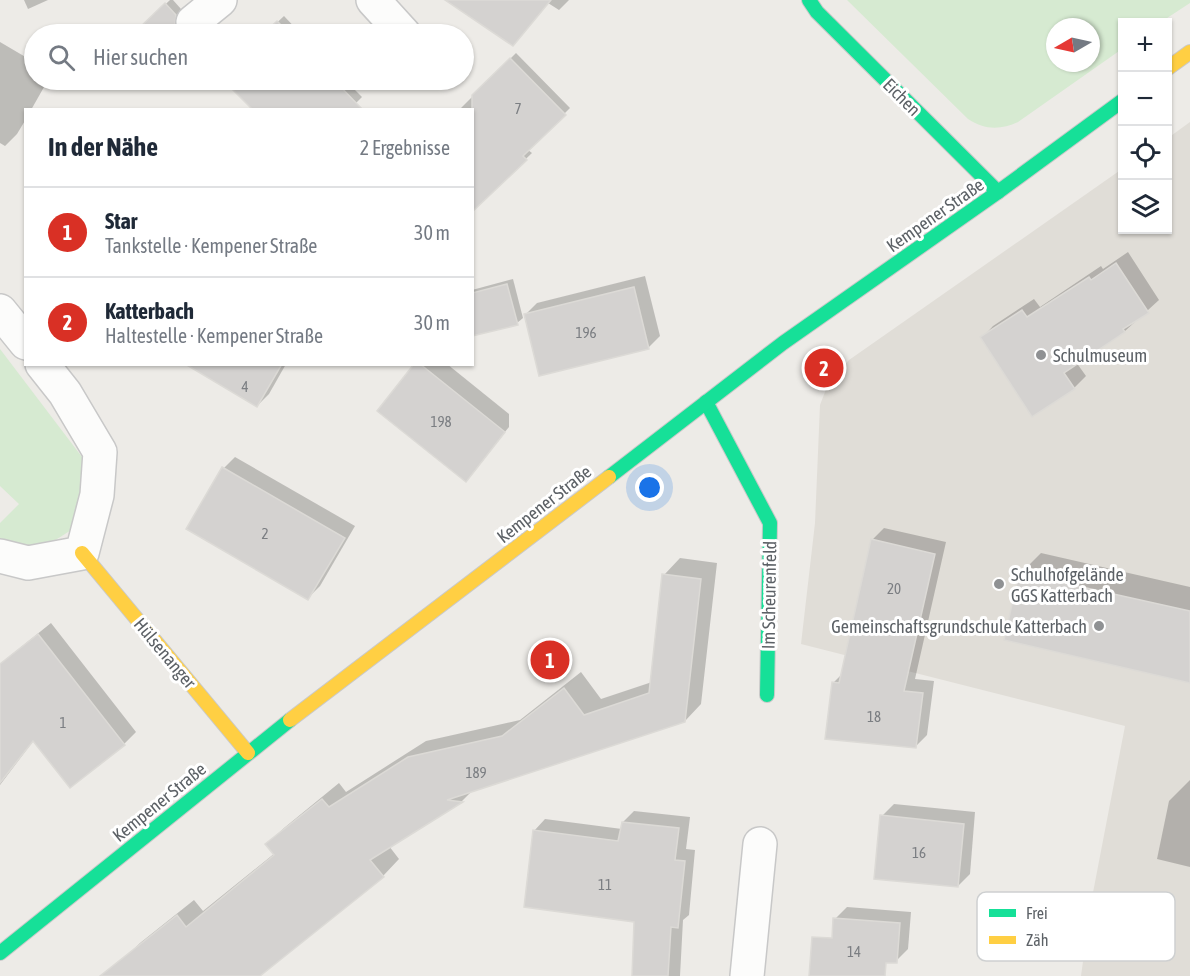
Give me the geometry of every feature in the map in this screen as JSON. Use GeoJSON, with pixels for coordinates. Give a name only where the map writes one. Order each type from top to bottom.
{"type":"FeatureCollection","features":[{"type":"Feature","properties":{"kind":"main road","name":"Eichen"},"geometry":{"type":"LineString","coordinates":[[808,0],[817,12],[998,192]]}},
{"type":"Feature","properties":{"kind":"main road"},"geometry":{"type":"LineString","coordinates":[[1172,65],[1190,52]]}},
{"type":"Feature","properties":{"kind":"main road","name":"Kempener Straße"},"geometry":{"type":"LineString","coordinates":[[0,953],[248,753],[706,402],[792,337],[998,192],[1118,104]]}},
{"type":"Feature","properties":{"kind":"main road","name":"Im Scheurenfeld"},"geometry":{"type":"LineString","coordinates":[[706,402],[770,523],[767,696]]}},
{"type":"Feature","properties":{"kind":"main road","name":"Hülsenanger"},"geometry":{"type":"LineString","coordinates":[[82,553],[248,753]]}},
{"type":"Feature","properties":{"kind":"street"},"geometry":{"type":"LineString","coordinates":[[193,22],[220,0]]}},
{"type":"Feature","properties":{"kind":"street"},"geometry":{"type":"LineString","coordinates":[[373,0],[395,24]]}},
{"type":"Feature","properties":{"kind":"street"},"geometry":{"type":"LineString","coordinates":[[0,310],[24,340]]}},
{"type":"Feature","properties":{"kind":"street"},"geometry":{"type":"LineString","coordinates":[[0,556],[28,563],[82,553],[97,495],[100,452],[65,393],[44,366]]}},
{"type":"Feature","properties":{"kind":"street"},"geometry":{"type":"LineString","coordinates":[[747,976],[760,844]]}},
{"type":"Feature","properties":{"kind":"shaded area","name":"Schulhofgelände GGS Katterbach"},"geometry":{"type":"Polygon","coordinates":[[[1190,122],[1190,976],[1081,976],[1083,961],[1175,961],[1175,892],[1093,892],[1125,726],[801,644],[815,523],[820,405],[828,384],[849,360],[1118,172],[1118,234],[1172,234],[1172,135],[1190,122]]]}},
{"type":"Feature","properties":{"kind":"green space"},"geometry":{"type":"Polygon","coordinates":[[[847,0],[1190,0],[1190,3],[1167,18],[1118,18],[1118,52],[1100,64],[1100,18],[1046,18],[1046,72],[1089,72],[1018,122],[993,128],[974,123],[847,0]]]}},
{"type":"Feature","properties":{"kind":"green space"},"geometry":{"type":"Polygon","coordinates":[[[0,349],[87,466],[74,528],[54,541],[39,546],[23,547],[0,544],[0,523],[19,504],[0,486],[0,349]]]}},
{"type":"Feature","properties":{"kind":"building"},"geometry":{"type":"Polygon","coordinates":[[[445,0],[551,0],[513,46],[445,0]]]}},
{"type":"Feature","properties":{"kind":"building"},"geometry":{"type":"Polygon","coordinates":[[[165,3],[176,15],[175,24],[143,24],[165,3]]]}},
{"type":"Feature","properties":{"kind":"building"},"geometry":{"type":"Polygon","coordinates":[[[510,58],[566,115],[523,156],[527,160],[474,210],[474,108],[472,108],[472,95],[510,58]]]}},
{"type":"Feature","properties":{"kind":"building"},"geometry":{"type":"Polygon","coordinates":[[[233,90],[344,90],[361,108],[251,108],[233,90]]]}},
{"type":"Feature","properties":{"kind":"building","name":"Schulmuseum"},"geometry":{"type":"Polygon","coordinates":[[[1116,263],[1149,313],[1123,329],[1125,332],[1064,373],[1075,389],[1032,417],[980,337],[1022,310],[1027,317],[1089,277],[1091,280],[1116,263]]]}},
{"type":"Feature","properties":{"kind":"building"},"geometry":{"type":"Polygon","coordinates":[[[507,284],[518,325],[474,336],[474,292],[507,284]]]}},
{"type":"Feature","properties":{"kind":"building"},"geometry":{"type":"Polygon","coordinates":[[[634,287],[649,349],[539,376],[524,314],[634,287]]]}},
{"type":"Feature","properties":{"kind":"building"},"geometry":{"type":"Polygon","coordinates":[[[188,366],[281,366],[257,407],[188,366]]]}},
{"type":"Feature","properties":{"kind":"building"},"geometry":{"type":"Polygon","coordinates":[[[412,366],[422,366],[505,432],[466,482],[377,411],[412,366]]]}},
{"type":"Feature","properties":{"kind":"building"},"geometry":{"type":"Polygon","coordinates":[[[222,467],[345,538],[308,600],[186,529],[222,467]]]}},
{"type":"Feature","properties":{"kind":"building"},"geometry":{"type":"Polygon","coordinates":[[[871,539],[935,554],[904,691],[923,693],[916,748],[825,739],[832,682],[839,683],[871,539]]]}},
{"type":"Feature","properties":{"kind":"building","name":"Gemeinschaftsgrundschule Katterbach"},"geometry":{"type":"Polygon","coordinates":[[[1019,573],[1190,611],[1190,683],[1004,640],[1019,573]]]}},
{"type":"Feature","properties":{"kind":"building"},"geometry":{"type":"Polygon","coordinates":[[[662,574],[701,579],[685,722],[447,800],[463,802],[370,860],[384,877],[260,976],[100,976],[177,915],[186,927],[274,855],[265,844],[322,799],[329,807],[408,757],[502,736],[564,688],[584,715],[649,693],[662,574]]]}},
{"type":"Feature","properties":{"kind":"building"},"geometry":{"type":"Polygon","coordinates":[[[38,634],[125,745],[70,788],[33,741],[0,783],[0,664],[38,634]]]}},
{"type":"Feature","properties":{"kind":"building"},"geometry":{"type":"Polygon","coordinates":[[[880,815],[964,824],[958,887],[874,879],[880,815]]]}},
{"type":"Feature","properties":{"kind":"building"},"geometry":{"type":"Polygon","coordinates":[[[622,822],[679,828],[675,860],[685,861],[678,928],[671,927],[668,976],[632,976],[634,922],[524,907],[533,830],[618,841],[622,822]]]}},
{"type":"Feature","properties":{"kind":"building"},"geometry":{"type":"Polygon","coordinates":[[[833,918],[900,923],[897,963],[886,963],[885,976],[809,976],[812,937],[832,938],[833,918]]]}},
{"type":"Feature","properties":{"kind":"traffic: fast"},"geometry":{"type":"LineString","coordinates":[[809,0],[817,12],[998,192]]}},
{"type":"Feature","properties":{"kind":"traffic: fast"},"geometry":{"type":"LineString","coordinates":[[609,477],[783,343],[998,192],[1118,104]]}},
{"type":"Feature","properties":{"kind":"traffic: fast"},"geometry":{"type":"LineString","coordinates":[[706,402],[770,523],[767,695]]}},
{"type":"Feature","properties":{"kind":"traffic: fast"},"geometry":{"type":"LineString","coordinates":[[0,953],[290,720]]}},
{"type":"Feature","properties":{"kind":"traffic: slow"},"geometry":{"type":"LineString","coordinates":[[1172,65],[1190,52]]}},
{"type":"Feature","properties":{"kind":"traffic: slow"},"geometry":{"type":"LineString","coordinates":[[290,720],[609,477]]}},
{"type":"Feature","properties":{"kind":"traffic: slow"},"geometry":{"type":"LineString","coordinates":[[82,553],[248,753]]}},
{"type":"Feature","properties":{"kind":"place","name":"Schulmuseum"},"geometry":{"type":"Point","coordinates":[1041,355]}},
{"type":"Feature","properties":{"kind":"place","name":"Katterbach"},"geometry":{"type":"Point","coordinates":[824,368]}},
{"type":"Feature","properties":{"kind":"place","name":"Schulhofgelände GGS Katterbach"},"geometry":{"type":"Point","coordinates":[999,584]}},
{"type":"Feature","properties":{"kind":"place","name":"Gemeinschaftsgrundschule Katterbach"},"geometry":{"type":"Point","coordinates":[1099,626]}},
{"type":"Feature","properties":{"kind":"place","name":"Star"},"geometry":{"type":"Point","coordinates":[550,660]}}]}
